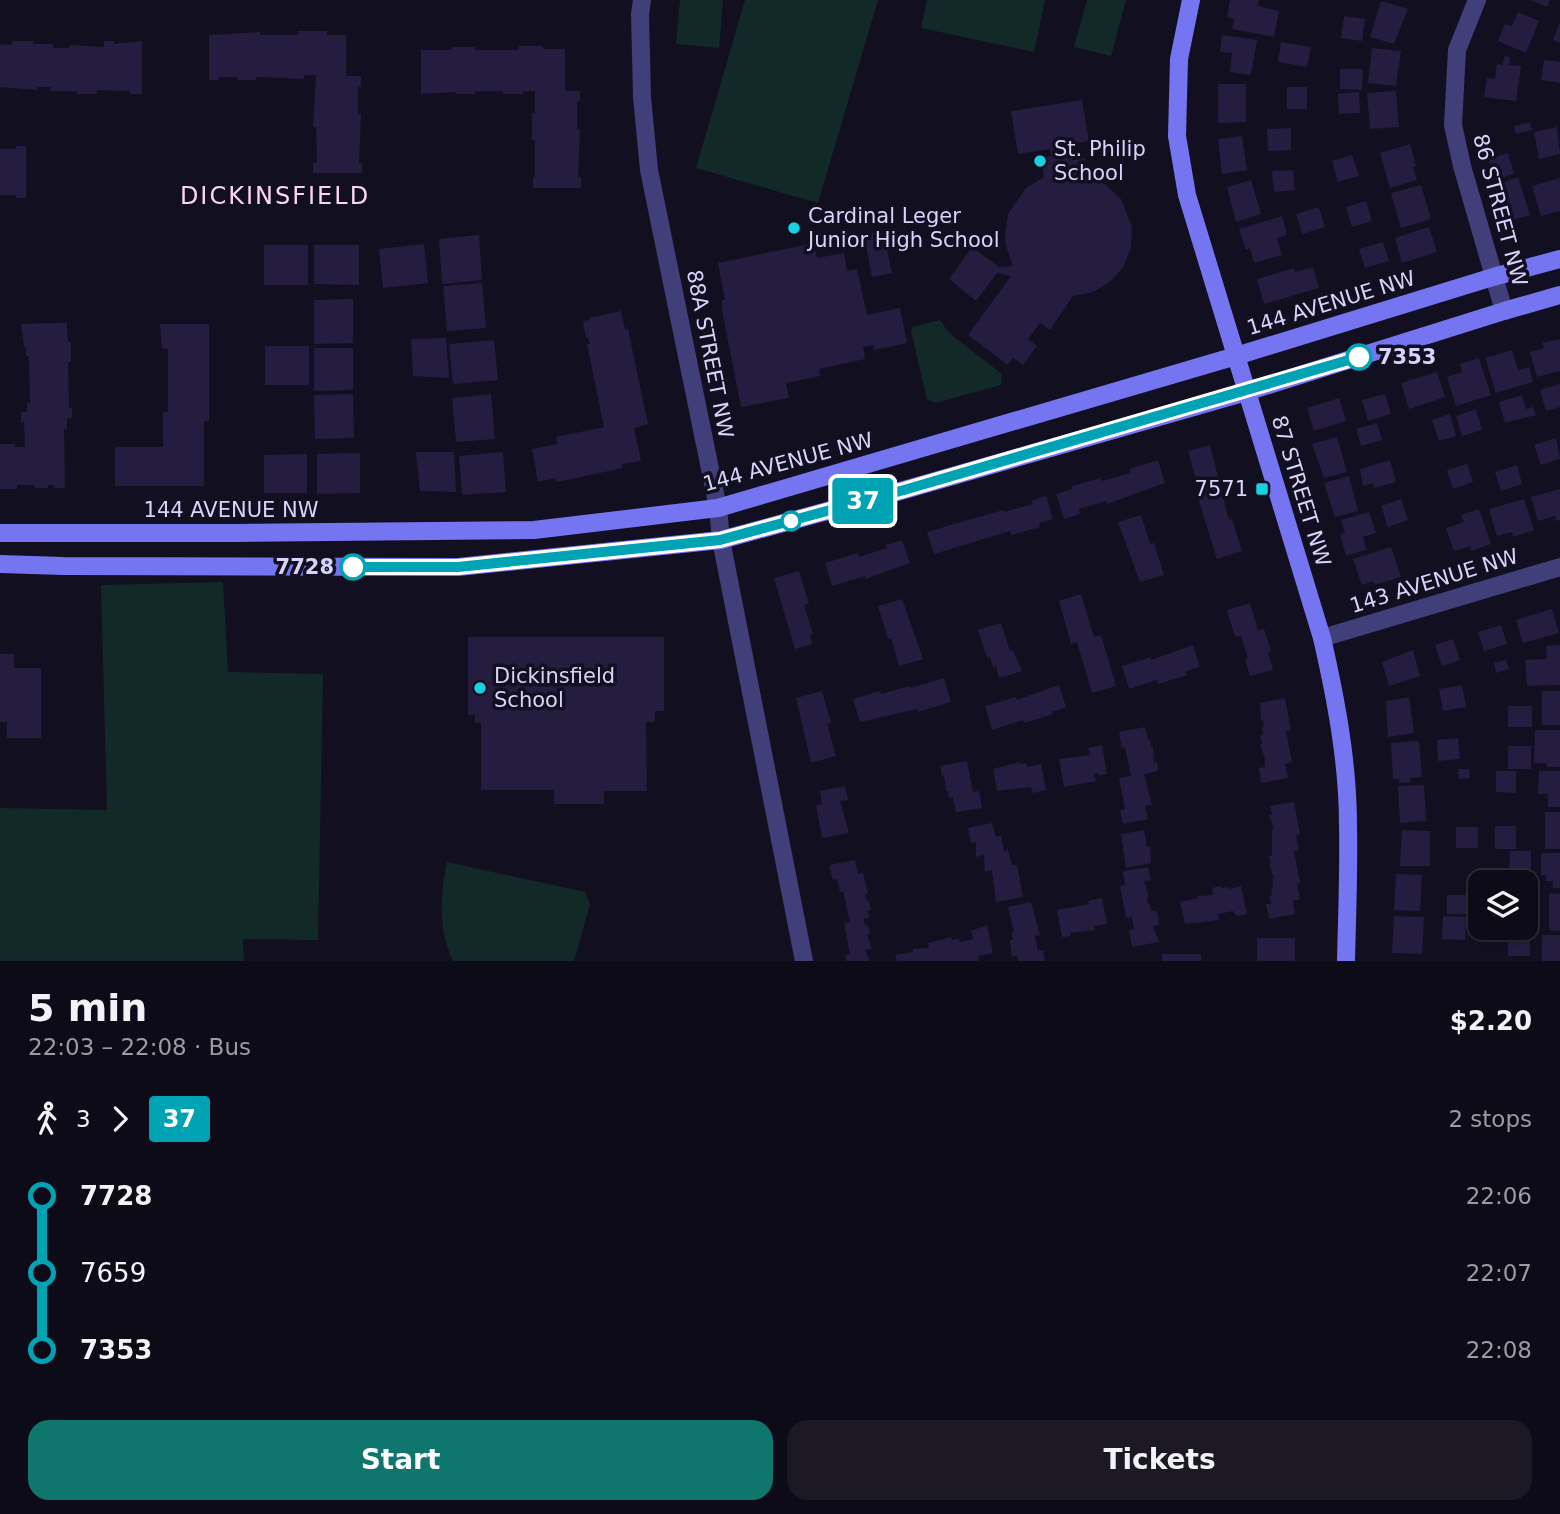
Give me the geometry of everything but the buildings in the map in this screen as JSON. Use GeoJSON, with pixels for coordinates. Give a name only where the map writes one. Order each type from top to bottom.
{"type":"FeatureCollection","features":[{"type":"Feature","properties":{"kind":"street","name":"88A STREET NW"},"geometry":{"type":"LineString","coordinates":[[642,0],[642,97],[649,170],[718,508],[720,540],[804,961]]}},
{"type":"Feature","properties":{"kind":"street","name":"87 STREET NW"},"geometry":{"type":"LineString","coordinates":[[1191,0],[1179,59],[1177,136],[1187,195],[1322,638],[1334,689],[1346,781],[1348,824],[1346,961]]}},
{"type":"Feature","properties":{"kind":"street","name":"86 STREET NW"},"geometry":{"type":"LineString","coordinates":[[1477,0],[1457,50],[1453,125],[1462,166],[1504,311]]}},
{"type":"Feature","properties":{"kind":"street","name":"144 AVENUE NW"},"geometry":{"type":"LineString","coordinates":[[0,533],[534,530],[718,508],[1560,259]]}},
{"type":"Feature","properties":{"kind":"street"},"geometry":{"type":"LineString","coordinates":[[0,564],[458,567],[720,540],[1247,392],[1560,295]]}},
{"type":"Feature","properties":{"kind":"street","name":"143 AVENUE NW"},"geometry":{"type":"LineString","coordinates":[[1322,638],[1560,567]]}},
{"type":"Feature","properties":{"kind":"green space"},"geometry":{"type":"Polygon","coordinates":[[[680,0],[723,0],[719,48],[676,44],[680,0]]]}},
{"type":"Feature","properties":{"kind":"green space"},"geometry":{"type":"Polygon","coordinates":[[[745,0],[878,0],[818,203],[696,168],[745,0]]]}},
{"type":"Feature","properties":{"kind":"green space"},"geometry":{"type":"Polygon","coordinates":[[[927,0],[1045,0],[1034,52],[921,28],[927,0]]]}},
{"type":"Feature","properties":{"kind":"green space"},"geometry":{"type":"Polygon","coordinates":[[[1087,0],[1126,0],[1111,56],[1074,47],[1087,0]]]}},
{"type":"Feature","properties":{"kind":"green space"},"geometry":{"type":"Polygon","coordinates":[[[940,320],[949,333],[1002,374],[1001,385],[935,403],[927,399],[911,331],[913,327],[940,320]]]}},
{"type":"Feature","properties":{"kind":"green space"},"geometry":{"type":"Polygon","coordinates":[[[223,582],[228,672],[323,674],[318,940],[243,939],[244,961],[0,961],[0,808],[107,810],[101,585],[223,582]]]}},
{"type":"Feature","properties":{"kind":"green space"},"geometry":{"type":"Polygon","coordinates":[[[447,862],[585,892],[590,904],[574,961],[453,961],[445,937],[442,912],[447,862]]]}},
{"type":"Feature","properties":{"kind":"bus line","name":"37"},"geometry":{"type":"LineString","coordinates":[[353,567],[458,567],[720,540],[1247,392],[1359,357]]}},
{"type":"Feature","properties":{"kind":"place","name":"St. Philip School"},"geometry":{"type":"Point","coordinates":[1040,161]}},
{"type":"Feature","properties":{"kind":"place","name":"Cardinal Leger Junior High School"},"geometry":{"type":"Point","coordinates":[794,228]}},
{"type":"Feature","properties":{"kind":"place","name":"7353"},"geometry":{"type":"Point","coordinates":[1359,357]}},
{"type":"Feature","properties":{"kind":"place","name":"7571"},"geometry":{"type":"Point","coordinates":[1262,489]}},
{"type":"Feature","properties":{"kind":"place","name":"7728"},"geometry":{"type":"Point","coordinates":[353,567]}},
{"type":"Feature","properties":{"kind":"place","name":"Dickinsfield School"},"geometry":{"type":"Point","coordinates":[480,688]}},
{"type":"Feature","properties":{"kind":"district","name":"DICKINSFIELD"},"geometry":{"type":"Point","coordinates":[275,196]}}]}
